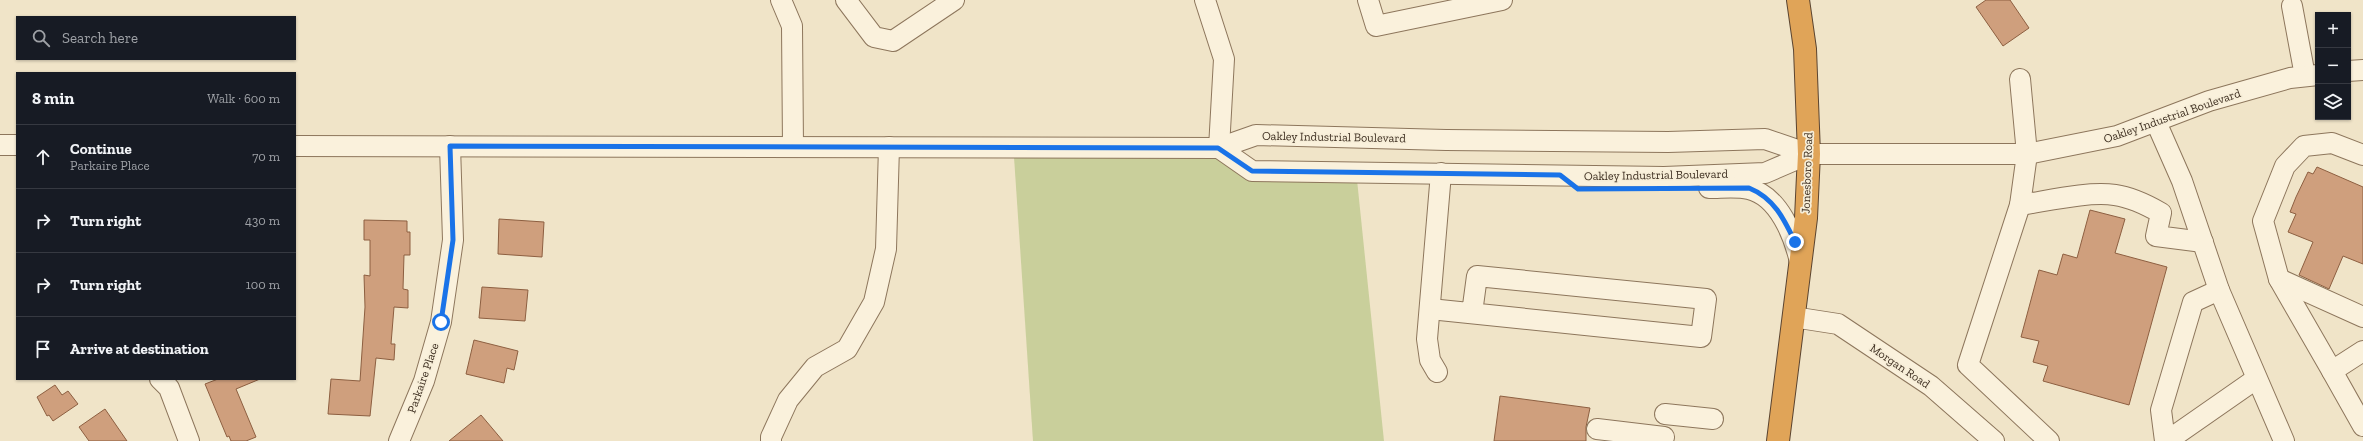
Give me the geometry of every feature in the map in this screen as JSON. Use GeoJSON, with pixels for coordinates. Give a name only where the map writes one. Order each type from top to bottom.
{"type":"FeatureCollection","features":[{"type":"Feature","properties":{"kind":"highway","name":"Jonesboro Road"},"geometry":{"type":"LineString","coordinates":[[1778,441],[1806,218],[1809,154],[1805,48],[1798,0]]}},
{"type":"Feature","properties":{"kind":"street"},"geometry":{"type":"LineString","coordinates":[[781,0],[792,26],[793,147]]}},
{"type":"Feature","properties":{"kind":"street"},"geometry":{"type":"LineString","coordinates":[[846,0],[874,37],[893,41],[954,0]]}},
{"type":"Feature","properties":{"kind":"street"},"geometry":{"type":"LineString","coordinates":[[1204,0],[1224,59],[1218,148]]}},
{"type":"Feature","properties":{"kind":"street"},"geometry":{"type":"LineString","coordinates":[[1368,0],[1376,26],[1502,0]]}},
{"type":"Feature","properties":{"kind":"street"},"geometry":{"type":"LineString","coordinates":[[2292,6],[2311,76]]}},
{"type":"Feature","properties":{"kind":"street"},"geometry":{"type":"LineString","coordinates":[[2351,71],[2363,70]]}},
{"type":"Feature","properties":{"kind":"street","name":"Oakley Industrial Boulevard"},"geometry":{"type":"LineString","coordinates":[[296,146],[1218,148],[1256,135],[1454,140],[1668,142],[1765,139],[1809,154],[2026,154],[2089,143],[2156,122],[2209,101],[2290,78],[2311,76]]}},
{"type":"Feature","properties":{"kind":"street"},"geometry":{"type":"LineString","coordinates":[[2020,79],[2026,154],[2020,205],[1968,365],[2049,441]]}},
{"type":"Feature","properties":{"kind":"street"},"geometry":{"type":"LineString","coordinates":[[2156,122],[2182,180],[2219,290],[2256,379],[2284,441]]}},
{"type":"Feature","properties":{"kind":"street"},"geometry":{"type":"LineString","coordinates":[[2361,416],[2332,371],[2279,278],[2264,221],[2285,166],[2304,146],[2332,143],[2363,155]]}},
{"type":"Feature","properties":{"kind":"street"},"geometry":{"type":"LineString","coordinates":[[0,145],[16,145]]}},
{"type":"Feature","properties":{"kind":"street","name":"Parkaire Place"},"geometry":{"type":"LineString","coordinates":[[399,441],[424,381],[441,322],[453,240],[450,146]]}},
{"type":"Feature","properties":{"kind":"street"},"geometry":{"type":"LineString","coordinates":[[771,441],[788,400],[815,367],[847,349],[874,302],[886,249],[889,147]]}},
{"type":"Feature","properties":{"kind":"street","name":"Oakley Industrial Boulevard"},"geometry":{"type":"LineString","coordinates":[[1218,148],[1252,171],[1664,177],[1765,173],[1809,154]]}},
{"type":"Feature","properties":{"kind":"street"},"geometry":{"type":"LineString","coordinates":[[1437,372],[1430,360],[1428,339],[1441,174]]}},
{"type":"Feature","properties":{"kind":"street"},"geometry":{"type":"LineString","coordinates":[[1560,175],[1578,189],[1749,188],[1760,193],[1772,203],[1795,242],[1800,262]]}},
{"type":"Feature","properties":{"kind":"street"},"geometry":{"type":"LineString","coordinates":[[2020,205],[2078,196],[2114,195],[2150,206],[2160,213],[2156,236],[2203,242]]}},
{"type":"Feature","properties":{"kind":"street"},"geometry":{"type":"LineString","coordinates":[[1430,309],[1472,314],[1701,337],[1706,298],[1477,276],[1472,314]]}},
{"type":"Feature","properties":{"kind":"street"},"geometry":{"type":"LineString","coordinates":[[2279,278],[2363,316]]}},
{"type":"Feature","properties":{"kind":"street"},"geometry":{"type":"LineString","coordinates":[[2219,290],[2193,302],[2161,410],[2166,441],[2256,379]]}},
{"type":"Feature","properties":{"kind":"street","name":"Morgan Road"},"geometry":{"type":"LineString","coordinates":[[1793,317],[1838,324],[1931,386],[1994,441]]}},
{"type":"Feature","properties":{"kind":"street"},"geometry":{"type":"LineString","coordinates":[[2332,371],[2363,350]]}},
{"type":"Feature","properties":{"kind":"street"},"geometry":{"type":"LineString","coordinates":[[161,380],[168,388],[189,441]]}},
{"type":"Feature","properties":{"kind":"street"},"geometry":{"type":"LineString","coordinates":[[1597,429],[1664,439],[1665,407],[1713,419]]}},
{"type":"Feature","properties":{"kind":"green space"},"geometry":{"type":"Polygon","coordinates":[[[1013,142],[1356,170],[1384,441],[1033,441],[1013,142]]]}},
{"type":"Feature","properties":{"kind":"building"},"geometry":{"type":"Polygon","coordinates":[[[1986,0],[2010,0],[2029,28],[2003,46],[1976,7],[1986,0]]]}},
{"type":"Feature","properties":{"kind":"building"},"geometry":{"type":"Polygon","coordinates":[[[2317,167],[2363,187],[2363,264],[2343,256],[2329,289],[2299,275],[2313,242],[2288,232],[2296,214],[2290,212],[2296,197],[2308,172],[2313,174],[2317,167]]]}},
{"type":"Feature","properties":{"kind":"building"},"geometry":{"type":"Polygon","coordinates":[[[2090,210],[2125,219],[2115,253],[2167,267],[2129,405],[2043,381],[2048,366],[2033,362],[2039,341],[2021,337],[2039,270],[2057,275],[2063,254],[2077,258],[2090,210]]]}},
{"type":"Feature","properties":{"kind":"building"},"geometry":{"type":"Polygon","coordinates":[[[499,219],[544,222],[542,257],[498,254],[499,219]]]}},
{"type":"Feature","properties":{"kind":"building"},"geometry":{"type":"Polygon","coordinates":[[[364,220],[407,221],[407,232],[410,232],[410,255],[404,255],[403,289],[408,290],[408,308],[394,307],[391,344],[395,344],[394,360],[376,358],[370,416],[328,414],[331,379],[360,381],[365,307],[364,275],[370,276],[370,240],[364,240],[364,220]]]}},
{"type":"Feature","properties":{"kind":"building"},"geometry":{"type":"Polygon","coordinates":[[[482,287],[528,290],[525,321],[479,318],[482,287]]]}},
{"type":"Feature","properties":{"kind":"building"},"geometry":{"type":"Polygon","coordinates":[[[474,340],[518,351],[514,370],[507,368],[504,383],[466,374],[474,340]]]}},
{"type":"Feature","properties":{"kind":"building"},"geometry":{"type":"Polygon","coordinates":[[[215,380],[258,380],[236,389],[256,437],[246,441],[231,441],[229,436],[227,437],[205,384],[215,380]]]}},
{"type":"Feature","properties":{"kind":"building"},"geometry":{"type":"Polygon","coordinates":[[[55,385],[62,395],[68,391],[78,404],[53,421],[49,415],[47,416],[37,397],[55,385]]]}},
{"type":"Feature","properties":{"kind":"building"},"geometry":{"type":"Polygon","coordinates":[[[1500,396],[1590,408],[1586,427],[1586,441],[1494,441],[1500,396]]]}},
{"type":"Feature","properties":{"kind":"building"},"geometry":{"type":"Polygon","coordinates":[[[105,409],[127,441],[89,441],[79,427],[105,409]]]}},
{"type":"Feature","properties":{"kind":"building"},"geometry":{"type":"Polygon","coordinates":[[[481,415],[503,441],[449,441],[481,415]]]}},
{"type":"Feature","properties":{"kind":"route"},"geometry":{"type":"LineString","coordinates":[[441,322],[453,240],[450,146],[1097,149],[1218,148],[1252,171],[1560,175],[1578,189],[1749,188],[1760,193],[1772,203],[1787,225],[1795,242]]}}]}
